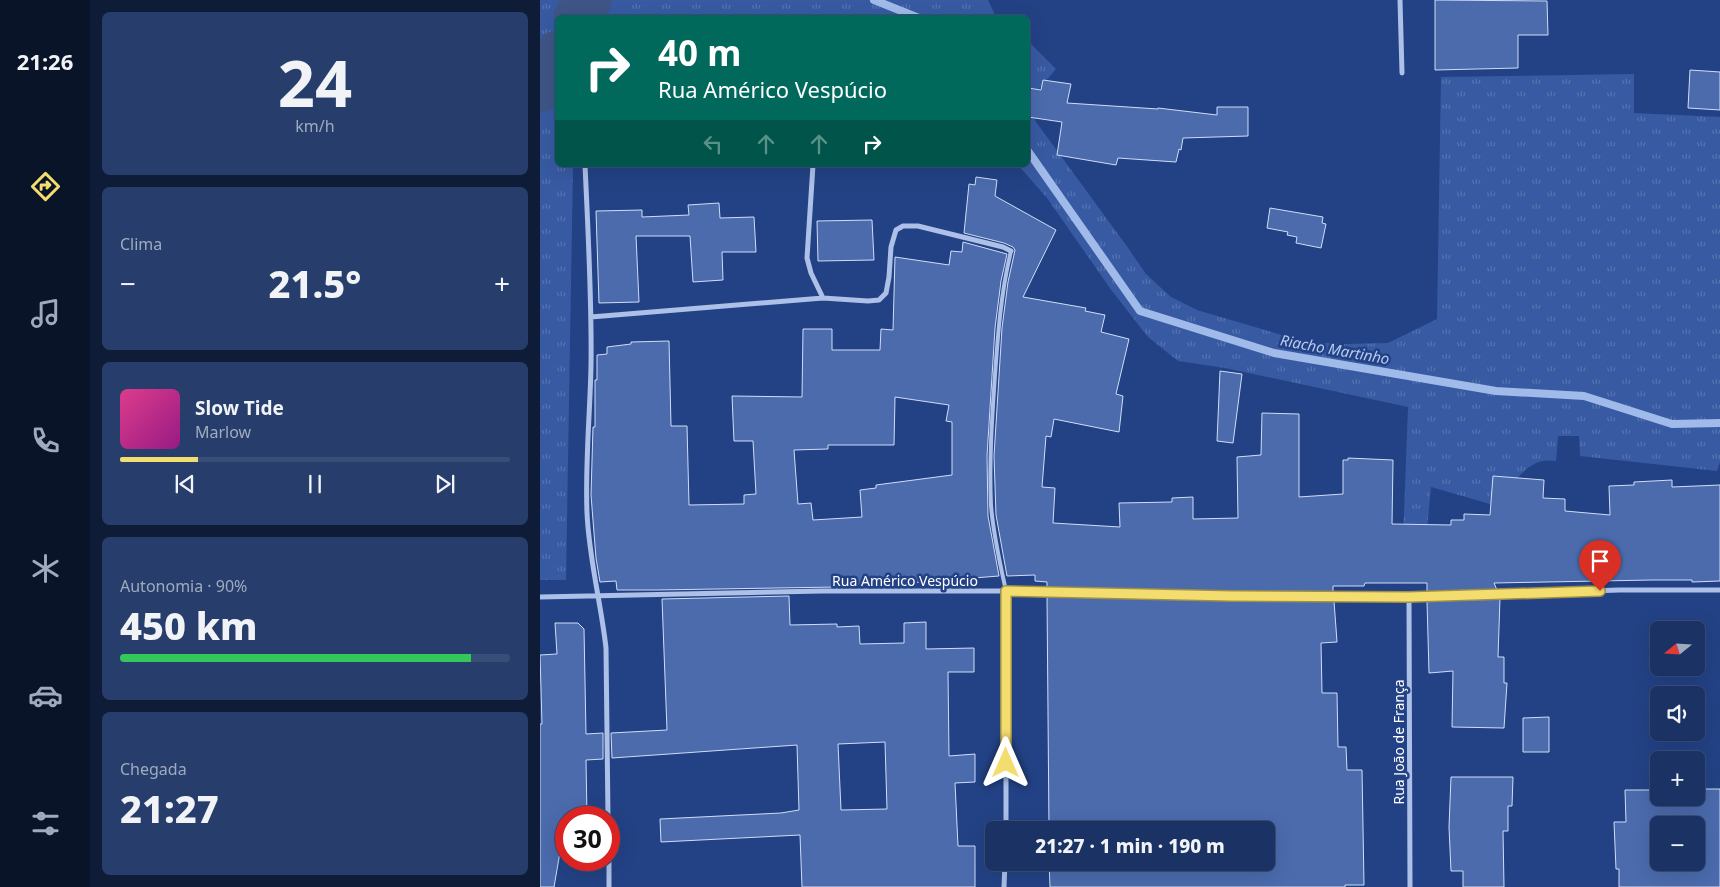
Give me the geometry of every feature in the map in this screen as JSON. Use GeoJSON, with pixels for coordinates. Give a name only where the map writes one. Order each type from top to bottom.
{"type":"FeatureCollection","features":[{"type":"Feature","properties":{"kind":"street"},"geometry":{"type":"LineString","coordinates":[[1400,0],[1402,73]]}},
{"type":"Feature","properties":{"kind":"street"},"geometry":{"type":"LineString","coordinates":[[585,167],[591,317],[587,513],[591,561],[603,626],[607,667],[608,806]]}},
{"type":"Feature","properties":{"kind":"street"},"geometry":{"type":"LineString","coordinates":[[813,167],[807,258],[811,273],[823,298]]}},
{"type":"Feature","properties":{"kind":"street"},"geometry":{"type":"LineString","coordinates":[[591,317],[823,298],[874,301],[886,293],[891,246],[896,230],[903,226],[918,226],[1003,247],[1011,251]]}},
{"type":"Feature","properties":{"kind":"street","name":"Rua Américo Vespúcio"},"geometry":{"type":"LineString","coordinates":[[540,597],[822,591],[1006,591],[1232,596],[1409,597],[1619,590],[1720,590]]}},
{"type":"Feature","properties":{"kind":"street"},"geometry":{"type":"LineString","coordinates":[[1006,591],[1006,821]]}},
{"type":"Feature","properties":{"kind":"street","name":"Rua João de França"},"geometry":{"type":"LineString","coordinates":[[1409,597],[1410,887]]}},
{"type":"Feature","properties":{"kind":"street"},"geometry":{"type":"LineString","coordinates":[[609,871],[609,887]]}},
{"type":"Feature","properties":{"kind":"street"},"geometry":{"type":"LineString","coordinates":[[1004,887],[1005,871]]}},
{"type":"Feature","properties":{"kind":"lane"},"geometry":{"type":"LineString","coordinates":[[1006,591],[991,506],[990,470],[992,412],[998,342],[1004,281],[1011,251]]}},
{"type":"Feature","properties":{"kind":"green space"},"geometry":{"type":"Polygon","coordinates":[[[540,0],[988,0],[995,15],[555,15],[555,167],[573,167],[566,580],[540,580],[540,0]]]}},
{"type":"Feature","properties":{"kind":"green space"},"geometry":{"type":"Polygon","coordinates":[[[1030,43],[1056,69],[1030,100],[1030,43]]]}},
{"type":"Feature","properties":{"kind":"green space"},"geometry":{"type":"Polygon","coordinates":[[[1634,74],[1634,113],[1720,117],[1720,462],[1717,471],[1580,456],[1579,436],[1558,436],[1556,461],[1540,461],[1529,467],[1490,504],[1431,487],[1426,541],[1403,541],[1408,407],[1225,368],[1178,361],[1148,337],[1112,291],[1047,198],[1020,167],[1030,167],[1030,108],[1036,122],[1146,274],[1171,297],[1197,310],[1306,342],[1344,344],[1388,343],[1437,319],[1441,77],[1634,74]]]}},
{"type":"Feature","properties":{"kind":"building"},"geometry":{"type":"Polygon","coordinates":[[[1435,0],[1547,1],[1548,35],[1518,35],[1518,68],[1435,70],[1435,0]]]}},
{"type":"Feature","properties":{"kind":"building"},"geometry":{"type":"Polygon","coordinates":[[[1690,70],[1720,72],[1720,110],[1688,108],[1690,70]]]}},
{"type":"Feature","properties":{"kind":"building"},"geometry":{"type":"Polygon","coordinates":[[[1043,80],[1071,84],[1067,103],[1158,108],[1217,115],[1217,107],[1248,107],[1248,136],[1183,138],[1176,162],[1118,158],[1116,165],[1057,155],[1062,122],[1030,117],[1030,88],[1041,90],[1043,80]]]}},
{"type":"Feature","properties":{"kind":"building"},"geometry":{"type":"Polygon","coordinates":[[[976,177],[997,180],[995,196],[1056,230],[1023,297],[1086,308],[1085,311],[1105,315],[1101,332],[1129,339],[1116,394],[1123,396],[1119,432],[1054,419],[1051,437],[1046,436],[1042,487],[1055,488],[1053,523],[1120,527],[1119,503],[1172,502],[1172,498],[1193,497],[1193,519],[1238,518],[1237,457],[1261,455],[1262,413],[1299,414],[1299,497],[1343,494],[1343,460],[1348,460],[1348,458],[1393,460],[1392,524],[1451,525],[1451,520],[1464,520],[1464,514],[1490,515],[1493,476],[1544,480],[1543,498],[1565,499],[1565,511],[1610,515],[1609,486],[1634,485],[1634,482],[1672,480],[1672,487],[1720,485],[1720,581],[1652,580],[1494,583],[1497,590],[1427,592],[1427,583],[1365,583],[1364,586],[1333,586],[1333,592],[1232,592],[1047,588],[1047,582],[1035,581],[1035,575],[1007,576],[996,515],[994,456],[1002,328],[1008,282],[1015,250],[1004,243],[964,233],[969,184],[975,185],[976,177]]]}},
{"type":"Feature","properties":{"kind":"building"},"geometry":{"type":"Polygon","coordinates":[[[719,203],[720,218],[754,217],[756,252],[722,252],[723,280],[693,282],[690,236],[636,236],[639,302],[599,303],[596,211],[642,210],[642,217],[689,215],[688,205],[719,203]]]}},
{"type":"Feature","properties":{"kind":"building"},"geometry":{"type":"Polygon","coordinates":[[[1270,208],[1323,217],[1322,223],[1326,224],[1321,248],[1296,243],[1297,237],[1287,235],[1288,232],[1267,228],[1270,208]]]}},
{"type":"Feature","properties":{"kind":"building"},"geometry":{"type":"Polygon","coordinates":[[[872,220],[874,260],[818,261],[817,221],[872,220]]]}},
{"type":"Feature","properties":{"kind":"building"},"geometry":{"type":"Polygon","coordinates":[[[963,242],[1007,254],[1001,281],[995,328],[987,456],[988,516],[999,576],[884,585],[884,583],[837,585],[837,587],[656,590],[617,590],[616,581],[600,582],[596,558],[591,495],[597,355],[607,354],[607,347],[631,344],[631,342],[669,341],[671,426],[687,426],[689,505],[744,504],[744,495],[756,494],[753,441],[734,441],[732,396],[802,397],[803,329],[832,329],[832,350],[880,350],[881,329],[893,330],[895,257],[949,265],[951,251],[962,252],[963,242]],[[895,397],[894,445],[828,445],[828,449],[794,450],[798,504],[811,503],[813,520],[862,517],[860,490],[876,488],[876,485],[952,475],[952,422],[946,421],[949,405],[895,397]]]}},
{"type":"Feature","properties":{"kind":"building"},"geometry":{"type":"Polygon","coordinates":[[[1220,371],[1242,374],[1233,443],[1217,441],[1220,371]]]}},
{"type":"Feature","properties":{"kind":"building"},"geometry":{"type":"Polygon","coordinates":[[[789,596],[790,625],[837,624],[837,627],[859,626],[860,644],[904,643],[904,623],[926,622],[926,649],[974,648],[974,672],[948,672],[949,756],[975,754],[975,782],[955,783],[958,846],[975,846],[975,887],[802,887],[800,835],[661,842],[660,819],[781,813],[799,810],[797,745],[612,758],[611,733],[667,730],[662,599],[789,596]],[[885,742],[838,744],[841,810],[887,809],[885,742]]]}},
{"type":"Feature","properties":{"kind":"building"},"geometry":{"type":"Polygon","coordinates":[[[1047,596],[1334,601],[1337,642],[1321,643],[1322,693],[1337,693],[1338,747],[1346,747],[1347,770],[1362,770],[1364,885],[1345,885],[1345,887],[1050,887],[1049,871],[1275,871],[1275,821],[1049,821],[1047,596]]]}},
{"type":"Feature","properties":{"kind":"building"},"geometry":{"type":"Polygon","coordinates":[[[1500,598],[1498,657],[1504,657],[1504,683],[1507,683],[1504,728],[1452,727],[1453,671],[1429,673],[1427,601],[1500,598]]]}},
{"type":"Feature","properties":{"kind":"building"},"geometry":{"type":"Polygon","coordinates":[[[555,623],[578,623],[584,629],[586,734],[603,733],[603,759],[586,760],[587,806],[555,806],[555,871],[557,871],[554,887],[540,887],[540,724],[542,724],[540,655],[557,654],[555,623]]]}},
{"type":"Feature","properties":{"kind":"building"},"geometry":{"type":"Polygon","coordinates":[[[1549,717],[1549,752],[1523,752],[1523,718],[1549,717]]]}},
{"type":"Feature","properties":{"kind":"building"},"geometry":{"type":"Polygon","coordinates":[[[1451,777],[1513,777],[1512,806],[1508,806],[1508,831],[1503,831],[1504,887],[1463,887],[1463,871],[1451,871],[1449,827],[1451,777]]]}},
{"type":"Feature","properties":{"kind":"building"},"geometry":{"type":"Polygon","coordinates":[[[1705,789],[1720,789],[1720,887],[1619,887],[1619,869],[1616,869],[1614,822],[1626,822],[1625,790],[1650,790],[1650,806],[1705,806],[1705,789]]]}},
{"type":"Feature","properties":{"kind":"waterway"},"geometry":{"type":"LineString","coordinates":[[580,15],[587,0]]}},
{"type":"Feature","properties":{"kind":"waterway","name":"Riacho Martinho"},"geometry":{"type":"LineString","coordinates":[[874,0],[912,15]]}},
{"type":"Feature","properties":{"kind":"waterway"},"geometry":{"type":"LineString","coordinates":[[540,88],[555,60]]}},
{"type":"Feature","properties":{"kind":"waterway","name":"Riacho Martinho"},"geometry":{"type":"LineString","coordinates":[[1030,154],[1140,311],[1274,353],[1496,391],[1584,396],[1672,424],[1720,423]]}},
{"type":"Feature","properties":{"kind":"route"},"geometry":{"type":"LineString","coordinates":[[1006,763],[1006,591],[1232,596],[1409,597],[1600,591]]}}]}
